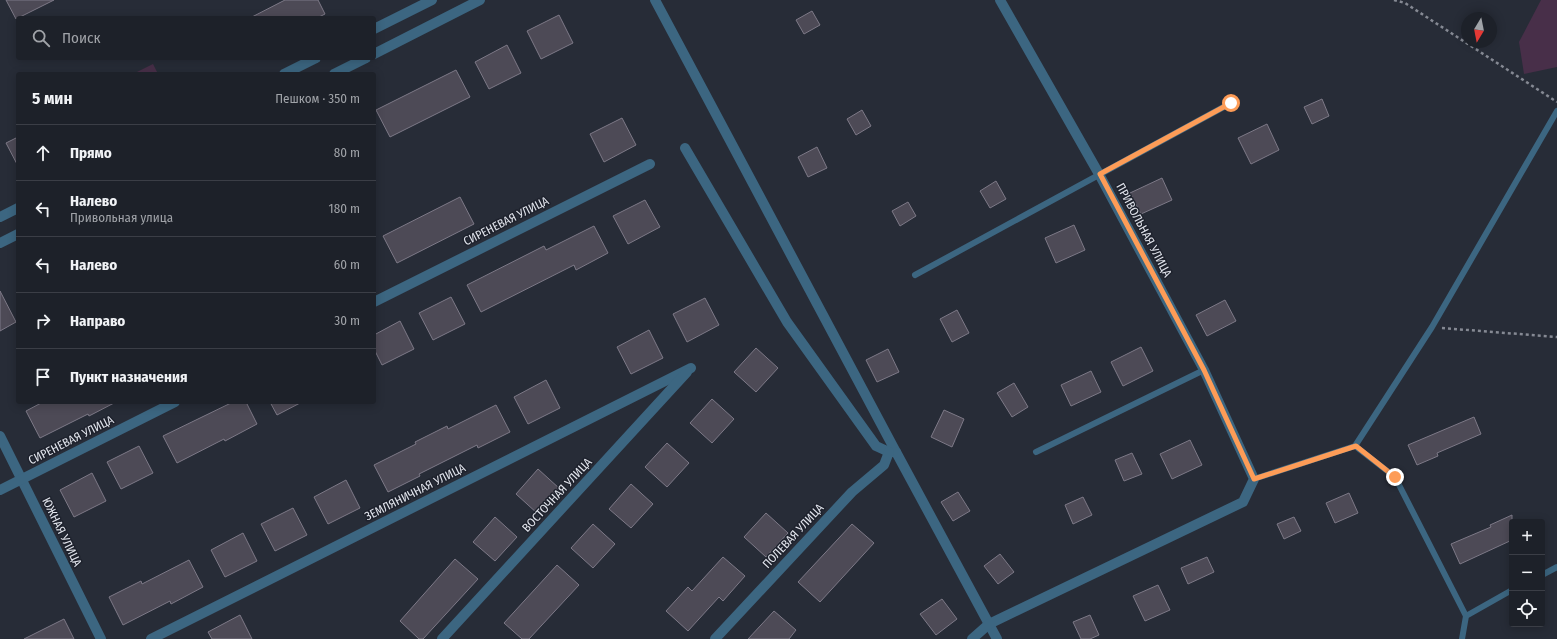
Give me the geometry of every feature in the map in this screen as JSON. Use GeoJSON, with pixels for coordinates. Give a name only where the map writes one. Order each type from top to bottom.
{"type":"FeatureCollection","features":[{"type":"Feature","properties":{"kind":"street"},"geometry":{"type":"LineString","coordinates":[[376,28],[432,0]]}},
{"type":"Feature","properties":{"kind":"street"},"geometry":{"type":"LineString","coordinates":[[376,53],[480,0]]}},
{"type":"Feature","properties":{"kind":"street"},"geometry":{"type":"LineString","coordinates":[[655,0],[893,452],[997,639]]}},
{"type":"Feature","properties":{"kind":"street","name":"ПРИВОЛЬНАЯ УЛИЦА"},"geometry":{"type":"LineString","coordinates":[[1000,0],[1100,174],[1204,370],[1254,479]]}},
{"type":"Feature","properties":{"kind":"street"},"geometry":{"type":"LineString","coordinates":[[288,72],[312,60]]}},
{"type":"Feature","properties":{"kind":"street"},"geometry":{"type":"LineString","coordinates":[[338,72],[362,60]]}},
{"type":"Feature","properties":{"kind":"street"},"geometry":{"type":"LineString","coordinates":[[685,148],[787,322],[876,446],[893,452]]}},
{"type":"Feature","properties":{"kind":"street","name":"СИРЕНЕВАЯ УЛИЦА"},"geometry":{"type":"LineString","coordinates":[[376,301],[650,164]]}},
{"type":"Feature","properties":{"kind":"street"},"geometry":{"type":"LineString","coordinates":[[0,217],[16,209]]}},
{"type":"Feature","properties":{"kind":"street"},"geometry":{"type":"LineString","coordinates":[[0,243],[16,235]]}},
{"type":"Feature","properties":{"kind":"street","name":"ЗЕМЛЯНИЧНАЯ УЛИЦА"},"geometry":{"type":"LineString","coordinates":[[151,639],[691,368]]}},
{"type":"Feature","properties":{"kind":"street","name":"ВОСТОЧНАЯ УЛИЦА"},"geometry":{"type":"LineString","coordinates":[[442,639],[691,368]]}},
{"type":"Feature","properties":{"kind":"street","name":"СИРЕНЕВАЯ УЛИЦА"},"geometry":{"type":"LineString","coordinates":[[0,490],[171,404]]}},
{"type":"Feature","properties":{"kind":"street","name":"ЮЖНАЯ УЛИЦА"},"geometry":{"type":"LineString","coordinates":[[0,436],[101,639]]}},
{"type":"Feature","properties":{"kind":"street","name":"ПОЛЕВАЯ УЛИЦА"},"geometry":{"type":"LineString","coordinates":[[715,639],[852,492],[884,465],[893,452]]}},
{"type":"Feature","properties":{"kind":"street"},"geometry":{"type":"LineString","coordinates":[[972,639],[989,624],[1243,502],[1254,479]]}},
{"type":"Feature","properties":{"kind":"lane"},"geometry":{"type":"LineString","coordinates":[[915,274],[1231,103]]}},
{"type":"Feature","properties":{"kind":"lane"},"geometry":{"type":"LineString","coordinates":[[1254,479],[1356,446],[1432,327],[1557,111]]}},
{"type":"Feature","properties":{"kind":"lane"},"geometry":{"type":"LineString","coordinates":[[1036,452],[1204,370]]}},
{"type":"Feature","properties":{"kind":"lane"},"geometry":{"type":"LineString","coordinates":[[1356,446],[1395,477],[1466,616],[1462,639]]}},
{"type":"Feature","properties":{"kind":"lane"},"geometry":{"type":"LineString","coordinates":[[1545,573],[1557,567]]}},
{"type":"Feature","properties":{"kind":"lane"},"geometry":{"type":"LineString","coordinates":[[1466,616],[1510,591]]}},
{"type":"Feature","properties":{"kind":"path"},"geometry":{"type":"LineString","coordinates":[[1394,0],[1405,3],[1557,103]]}},
{"type":"Feature","properties":{"kind":"path"},"geometry":{"type":"LineString","coordinates":[[1432,327],[1557,337]]}},
{"type":"Feature","properties":{"kind":"shaded area"},"geometry":{"type":"Polygon","coordinates":[[[1541,0],[1557,0],[1557,67],[1524,74],[1519,42],[1541,0]]]}},
{"type":"Feature","properties":{"kind":"shaded area"},"geometry":{"type":"Polygon","coordinates":[[[153,64],[157,72],[137,72],[153,64]]]}},
{"type":"Feature","properties":{"kind":"building"},"geometry":{"type":"Polygon","coordinates":[[[6,0],[54,0],[22,16],[16,16],[16,19],[6,0]]]}},
{"type":"Feature","properties":{"kind":"building"},"geometry":{"type":"Polygon","coordinates":[[[285,0],[318,0],[325,14],[321,16],[254,16],[285,0]]]}},
{"type":"Feature","properties":{"kind":"building"},"geometry":{"type":"Polygon","coordinates":[[[812,11],[820,25],[804,34],[796,20],[812,11]]]}},
{"type":"Feature","properties":{"kind":"building"},"geometry":{"type":"Polygon","coordinates":[[[559,15],[573,43],[541,59],[527,31],[559,15]]]}},
{"type":"Feature","properties":{"kind":"building"},"geometry":{"type":"Polygon","coordinates":[[[507,45],[521,73],[489,89],[475,62],[507,45]]]}},
{"type":"Feature","properties":{"kind":"building"},"geometry":{"type":"Polygon","coordinates":[[[456,70],[470,97],[390,137],[376,110],[456,70]]]}},
{"type":"Feature","properties":{"kind":"building"},"geometry":{"type":"Polygon","coordinates":[[[1322,99],[1329,116],[1312,124],[1304,107],[1322,99]]]}},
{"type":"Feature","properties":{"kind":"building"},"geometry":{"type":"Polygon","coordinates":[[[862,110],[871,126],[856,135],[847,119],[862,110]]]}},
{"type":"Feature","properties":{"kind":"building"},"geometry":{"type":"Polygon","coordinates":[[[622,118],[636,145],[604,162],[590,134],[622,118]]]}},
{"type":"Feature","properties":{"kind":"building"},"geometry":{"type":"Polygon","coordinates":[[[1267,124],[1279,150],[1251,164],[1238,138],[1267,124]]]}},
{"type":"Feature","properties":{"kind":"building"},"geometry":{"type":"Polygon","coordinates":[[[16,138],[16,162],[6,143],[16,138]]]}},
{"type":"Feature","properties":{"kind":"building"},"geometry":{"type":"Polygon","coordinates":[[[817,147],[827,168],[808,177],[798,157],[817,147]]]}},
{"type":"Feature","properties":{"kind":"building"},"geometry":{"type":"Polygon","coordinates":[[[1162,178],[1172,200],[1141,214],[1130,193],[1162,178]]]}},
{"type":"Feature","properties":{"kind":"building"},"geometry":{"type":"Polygon","coordinates":[[[996,181],[1006,199],[990,208],[980,191],[996,181]]]}},
{"type":"Feature","properties":{"kind":"building"},"geometry":{"type":"Polygon","coordinates":[[[460,197],[474,224],[397,263],[383,236],[460,197]]]}},
{"type":"Feature","properties":{"kind":"building"},"geometry":{"type":"Polygon","coordinates":[[[645,200],[660,227],[628,244],[613,216],[645,200]]]}},
{"type":"Feature","properties":{"kind":"building"},"geometry":{"type":"Polygon","coordinates":[[[908,202],[916,216],[900,226],[892,211],[908,202]]]}},
{"type":"Feature","properties":{"kind":"building"},"geometry":{"type":"Polygon","coordinates":[[[1074,225],[1085,250],[1056,263],[1045,238],[1074,225]]]}},
{"type":"Feature","properties":{"kind":"building"},"geometry":{"type":"Polygon","coordinates":[[[594,226],[608,253],[576,270],[574,265],[481,312],[467,285],[544,246],[546,250],[594,226]]]}},
{"type":"Feature","properties":{"kind":"building"},"geometry":{"type":"Polygon","coordinates":[[[0,291],[16,322],[0,331],[0,291]]]}},
{"type":"Feature","properties":{"kind":"building"},"geometry":{"type":"Polygon","coordinates":[[[451,297],[465,324],[433,340],[419,313],[451,297]]]}},
{"type":"Feature","properties":{"kind":"building"},"geometry":{"type":"Polygon","coordinates":[[[705,298],[719,325],[687,342],[673,314],[705,298]]]}},
{"type":"Feature","properties":{"kind":"building"},"geometry":{"type":"Polygon","coordinates":[[[1225,300],[1236,321],[1207,336],[1196,315],[1225,300]]]}},
{"type":"Feature","properties":{"kind":"building"},"geometry":{"type":"Polygon","coordinates":[[[957,310],[969,333],[952,342],[940,319],[957,310]]]}},
{"type":"Feature","properties":{"kind":"building"},"geometry":{"type":"Polygon","coordinates":[[[400,321],[414,349],[382,365],[376,353],[376,334],[400,321]]]}},
{"type":"Feature","properties":{"kind":"building"},"geometry":{"type":"Polygon","coordinates":[[[649,330],[663,358],[631,374],[617,347],[649,330]]]}},
{"type":"Feature","properties":{"kind":"building"},"geometry":{"type":"Polygon","coordinates":[[[1141,347],[1153,371],[1123,386],[1111,362],[1141,347]]]}},
{"type":"Feature","properties":{"kind":"building"},"geometry":{"type":"Polygon","coordinates":[[[756,348],[778,368],[756,392],[734,372],[756,348]]]}},
{"type":"Feature","properties":{"kind":"building"},"geometry":{"type":"Polygon","coordinates":[[[888,349],[899,372],[877,382],[866,360],[888,349]]]}},
{"type":"Feature","properties":{"kind":"building"},"geometry":{"type":"Polygon","coordinates":[[[1091,371],[1101,392],[1071,406],[1061,385],[1091,371]]]}},
{"type":"Feature","properties":{"kind":"building"},"geometry":{"type":"Polygon","coordinates":[[[546,380],[560,408],[528,424],[514,397],[546,380]]]}},
{"type":"Feature","properties":{"kind":"building"},"geometry":{"type":"Polygon","coordinates":[[[1014,383],[1028,407],[1012,417],[997,393],[1014,383]]]}},
{"type":"Feature","properties":{"kind":"building"},"geometry":{"type":"Polygon","coordinates":[[[712,399],[734,419],[712,443],[690,423],[712,399]]]}},
{"type":"Feature","properties":{"kind":"building"},"geometry":{"type":"Polygon","coordinates":[[[39,404],[112,404],[89,416],[88,414],[40,438],[26,411],[39,404]]]}},
{"type":"Feature","properties":{"kind":"building"},"geometry":{"type":"Polygon","coordinates":[[[229,404],[247,404],[257,424],[225,441],[224,439],[177,463],[163,436],[229,404]]]}},
{"type":"Feature","properties":{"kind":"building"},"geometry":{"type":"Polygon","coordinates":[[[271,404],[298,404],[277,415],[271,404]]]}},
{"type":"Feature","properties":{"kind":"building"},"geometry":{"type":"Polygon","coordinates":[[[496,405],[510,432],[478,448],[477,445],[419,474],[420,476],[388,492],[374,465],[416,444],[415,442],[447,426],[448,429],[496,405]]]}},
{"type":"Feature","properties":{"kind":"building"},"geometry":{"type":"Polygon","coordinates":[[[944,410],[964,419],[952,447],[931,437],[944,410]]]}},
{"type":"Feature","properties":{"kind":"building"},"geometry":{"type":"Polygon","coordinates":[[[1474,417],[1481,434],[1437,453],[1438,456],[1417,465],[1408,445],[1474,417]]]}},
{"type":"Feature","properties":{"kind":"building"},"geometry":{"type":"Polygon","coordinates":[[[1190,440],[1202,465],[1172,479],[1160,454],[1190,440]]]}},
{"type":"Feature","properties":{"kind":"building"},"geometry":{"type":"Polygon","coordinates":[[[667,443],[689,463],[667,487],[645,467],[667,443]]]}},
{"type":"Feature","properties":{"kind":"building"},"geometry":{"type":"Polygon","coordinates":[[[139,446],[153,473],[121,489],[107,462],[139,446]]]}},
{"type":"Feature","properties":{"kind":"building"},"geometry":{"type":"Polygon","coordinates":[[[1132,453],[1142,474],[1124,481],[1115,460],[1132,453]]]}},
{"type":"Feature","properties":{"kind":"building"},"geometry":{"type":"Polygon","coordinates":[[[538,469],[560,489],[538,514],[516,494],[538,469]]]}},
{"type":"Feature","properties":{"kind":"building"},"geometry":{"type":"Polygon","coordinates":[[[92,473],[106,501],[74,517],[60,490],[92,473]]]}},
{"type":"Feature","properties":{"kind":"building"},"geometry":{"type":"Polygon","coordinates":[[[346,480],[360,508],[328,524],[314,497],[346,480]]]}},
{"type":"Feature","properties":{"kind":"building"},"geometry":{"type":"Polygon","coordinates":[[[631,484],[653,504],[631,528],[609,509],[631,484]]]}},
{"type":"Feature","properties":{"kind":"building"},"geometry":{"type":"Polygon","coordinates":[[[958,492],[970,511],[953,521],[941,502],[958,492]]]}},
{"type":"Feature","properties":{"kind":"building"},"geometry":{"type":"Polygon","coordinates":[[[1349,493],[1358,513],[1335,523],[1326,503],[1349,493]]]}},
{"type":"Feature","properties":{"kind":"building"},"geometry":{"type":"Polygon","coordinates":[[[1083,497],[1092,515],[1073,524],[1065,505],[1083,497]]]}},
{"type":"Feature","properties":{"kind":"building"},"geometry":{"type":"Polygon","coordinates":[[[293,508],[307,535],[275,551],[261,524],[293,508]]]}},
{"type":"Feature","properties":{"kind":"building"},"geometry":{"type":"Polygon","coordinates":[[[766,513],[788,533],[766,557],[744,537],[766,513]]]}},
{"type":"Feature","properties":{"kind":"building"},"geometry":{"type":"Polygon","coordinates":[[[1512,515],[1512,519],[1509,519],[1509,541],[1460,564],[1451,544],[1491,527],[1490,525],[1512,515]]]}},
{"type":"Feature","properties":{"kind":"building"},"geometry":{"type":"Polygon","coordinates":[[[495,517],[517,537],[495,561],[473,542],[495,517]]]}},
{"type":"Feature","properties":{"kind":"building"},"geometry":{"type":"Polygon","coordinates":[[[1294,517],[1301,531],[1284,539],[1277,524],[1294,517]]]}},
{"type":"Feature","properties":{"kind":"building"},"geometry":{"type":"Polygon","coordinates":[[[593,524],[615,544],[593,568],[571,548],[593,524]]]}},
{"type":"Feature","properties":{"kind":"building"},"geometry":{"type":"Polygon","coordinates":[[[852,524],[874,543],[820,602],[798,582],[852,524]]]}},
{"type":"Feature","properties":{"kind":"building"},"geometry":{"type":"Polygon","coordinates":[[[243,533],[257,561],[225,577],[211,550],[243,533]]]}},
{"type":"Feature","properties":{"kind":"building"},"geometry":{"type":"Polygon","coordinates":[[[1000,554],[1014,572],[998,584],[984,566],[1000,554]]]}},
{"type":"Feature","properties":{"kind":"building"},"geometry":{"type":"Polygon","coordinates":[[[723,557],[745,576],[723,601],[719,597],[688,631],[666,611],[688,587],[692,591],[723,557]]]}},
{"type":"Feature","properties":{"kind":"building"},"geometry":{"type":"Polygon","coordinates":[[[1207,557],[1214,572],[1188,584],[1181,568],[1207,557]]]}},
{"type":"Feature","properties":{"kind":"building"},"geometry":{"type":"Polygon","coordinates":[[[455,559],[478,579],[423,639],[419,639],[400,621],[455,559]]]}},
{"type":"Feature","properties":{"kind":"building"},"geometry":{"type":"Polygon","coordinates":[[[189,560],[203,587],[171,604],[170,601],[123,625],[109,597],[141,581],[142,584],[189,560]]]}},
{"type":"Feature","properties":{"kind":"building"},"geometry":{"type":"Polygon","coordinates":[[[557,565],[579,585],[529,639],[522,639],[504,623],[557,565]]]}},
{"type":"Feature","properties":{"kind":"building"},"geometry":{"type":"Polygon","coordinates":[[[1158,585],[1170,610],[1145,621],[1133,596],[1158,585]]]}},
{"type":"Feature","properties":{"kind":"building"},"geometry":{"type":"Polygon","coordinates":[[[942,599],[957,619],[936,635],[920,614],[942,599]]]}},
{"type":"Feature","properties":{"kind":"building"},"geometry":{"type":"Polygon","coordinates":[[[774,611],[796,630],[789,639],[748,639],[774,611]]]}},
{"type":"Feature","properties":{"kind":"building"},"geometry":{"type":"Polygon","coordinates":[[[240,615],[252,639],[212,639],[208,632],[240,615]]]}},
{"type":"Feature","properties":{"kind":"building"},"geometry":{"type":"Polygon","coordinates":[[[1090,615],[1099,635],[1090,639],[1081,639],[1073,622],[1090,615]]]}},
{"type":"Feature","properties":{"kind":"building"},"geometry":{"type":"Polygon","coordinates":[[[64,619],[74,639],[24,639],[64,619]]]}},
{"type":"Feature","properties":{"kind":"route"},"geometry":{"type":"LineString","coordinates":[[1231,103],[1100,174],[1204,370],[1254,479],[1356,446],[1395,477]]}}]}
